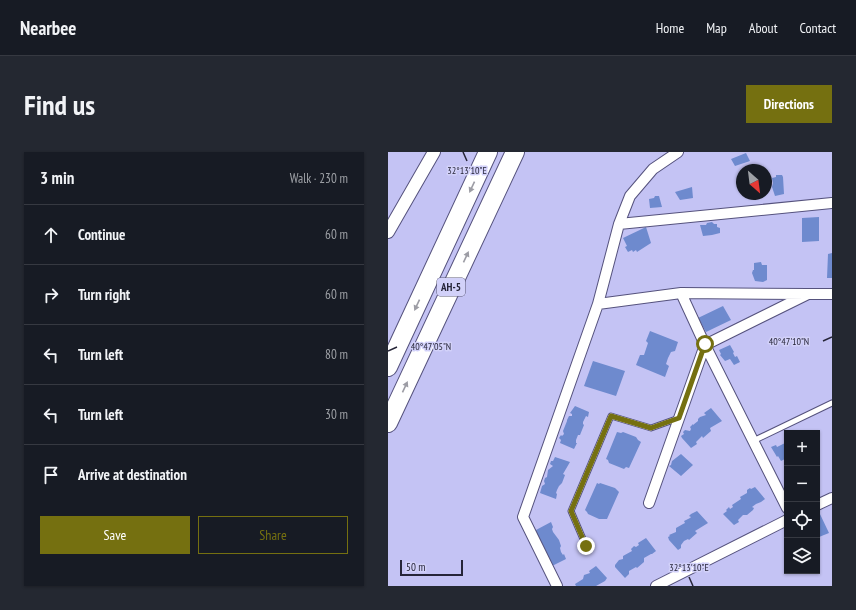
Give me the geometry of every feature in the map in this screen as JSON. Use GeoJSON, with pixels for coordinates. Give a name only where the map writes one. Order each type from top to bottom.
{"type":"FeatureCollection","features":[{"type":"Feature","properties":{"kind":"highway"},"geometry":{"type":"LineString","coordinates":[[388,367],[488,152]]}},
{"type":"Feature","properties":{"kind":"highway","name":"AH-5"},"geometry":{"type":"LineString","coordinates":[[388,423],[515,152]]}},
{"type":"Feature","properties":{"kind":"street"},"geometry":{"type":"LineString","coordinates":[[388,232],[434,152]]}},
{"type":"Feature","properties":{"kind":"street"},"geometry":{"type":"LineString","coordinates":[[557,586],[523,517],[598,304],[619,224],[630,196],[653,169],[678,152]]}},
{"type":"Feature","properties":{"kind":"street"},"geometry":{"type":"LineString","coordinates":[[619,224],[832,203]]}},
{"type":"Feature","properties":{"kind":"street"},"geometry":{"type":"LineString","coordinates":[[598,304],[681,294],[832,294]]}},
{"type":"Feature","properties":{"kind":"street"},"geometry":{"type":"LineString","coordinates":[[681,294],[784,502]]}},
{"type":"Feature","properties":{"kind":"street"},"geometry":{"type":"LineString","coordinates":[[649,503],[705,344],[808,294]]}},
{"type":"Feature","properties":{"kind":"street"},"geometry":{"type":"LineString","coordinates":[[820,504],[832,498]]}},
{"type":"Feature","properties":{"kind":"street"},"geometry":{"type":"LineString","coordinates":[[656,586],[784,522]]}},
{"type":"Feature","properties":{"kind":"lane"},"geometry":{"type":"LineString","coordinates":[[753,441],[832,403]]}},
{"type":"Feature","properties":{"kind":"lane"},"geometry":{"type":"LineString","coordinates":[[586,546],[571,511],[611,416],[651,428],[679,418]]}},
{"type":"Feature","properties":{"kind":"building"},"geometry":{"type":"Polygon","coordinates":[[[746,153],[750,161],[736,164],[735,166],[731,159],[746,153]]]}},
{"type":"Feature","properties":{"kind":"building"},"geometry":{"type":"Polygon","coordinates":[[[776,175],[782,175],[783,177],[784,194],[775,196],[772,187],[772,178],[776,177],[776,175]]]}},
{"type":"Feature","properties":{"kind":"building"},"geometry":{"type":"Polygon","coordinates":[[[692,187],[693,198],[680,200],[675,192],[692,187]]]}},
{"type":"Feature","properties":{"kind":"building"},"geometry":{"type":"Polygon","coordinates":[[[655,196],[659,196],[662,207],[650,208],[649,199],[654,198],[655,196]]]}},
{"type":"Feature","properties":{"kind":"building"},"geometry":{"type":"Polygon","coordinates":[[[819,217],[819,241],[802,242],[802,218],[819,217]]]}},
{"type":"Feature","properties":{"kind":"building"},"geometry":{"type":"Polygon","coordinates":[[[712,222],[717,224],[717,227],[720,228],[720,233],[703,236],[700,225],[706,225],[707,223],[712,222]]]}},
{"type":"Feature","properties":{"kind":"building"},"geometry":{"type":"Polygon","coordinates":[[[646,227],[651,243],[637,252],[636,250],[633,252],[632,250],[628,252],[623,238],[646,227]]]}},
{"type":"Feature","properties":{"kind":"building"},"geometry":{"type":"Polygon","coordinates":[[[832,253],[832,278],[827,278],[828,254],[832,253]]]}},
{"type":"Feature","properties":{"kind":"building"},"geometry":{"type":"Polygon","coordinates":[[[761,262],[762,265],[767,265],[767,280],[763,282],[755,281],[752,273],[754,270],[754,263],[761,262]]]}},
{"type":"Feature","properties":{"kind":"building"},"geometry":{"type":"Polygon","coordinates":[[[723,306],[731,320],[706,332],[698,318],[723,306]]]}},
{"type":"Feature","properties":{"kind":"building"},"geometry":{"type":"Polygon","coordinates":[[[650,331],[678,342],[675,351],[671,352],[668,358],[666,364],[669,366],[665,377],[636,365],[640,355],[644,355],[648,343],[646,341],[650,331]]]}},
{"type":"Feature","properties":{"kind":"building"},"geometry":{"type":"Polygon","coordinates":[[[730,345],[735,357],[737,356],[740,362],[734,365],[730,359],[725,361],[720,355],[719,350],[730,345]]]}},
{"type":"Feature","properties":{"kind":"building"},"geometry":{"type":"Polygon","coordinates":[[[593,361],[625,371],[616,396],[584,386],[593,361]]]}},
{"type":"Feature","properties":{"kind":"building"},"geometry":{"type":"Polygon","coordinates":[[[575,406],[589,412],[588,417],[586,416],[583,422],[584,425],[580,435],[578,435],[576,440],[577,443],[574,449],[560,443],[561,440],[559,438],[564,434],[563,431],[567,420],[569,416],[572,416],[570,413],[575,406]]]}},
{"type":"Feature","properties":{"kind":"building"},"geometry":{"type":"Polygon","coordinates":[[[711,408],[722,421],[710,428],[711,431],[703,438],[702,436],[696,442],[697,444],[691,448],[681,436],[684,434],[683,432],[685,430],[690,431],[690,427],[698,421],[700,417],[706,415],[704,413],[711,408]]]}},
{"type":"Feature","properties":{"kind":"building"},"geometry":{"type":"Polygon","coordinates":[[[617,432],[623,432],[636,437],[641,442],[629,468],[626,467],[624,469],[609,463],[606,459],[617,432]]]}},
{"type":"Feature","properties":{"kind":"building"},"geometry":{"type":"Polygon","coordinates":[[[784,444],[784,460],[781,461],[771,447],[776,445],[777,447],[784,444]]]}},
{"type":"Feature","properties":{"kind":"building"},"geometry":{"type":"Polygon","coordinates":[[[681,454],[693,465],[681,476],[669,466],[671,465],[672,461],[681,454]]]}},
{"type":"Feature","properties":{"kind":"building"},"geometry":{"type":"Polygon","coordinates":[[[555,457],[570,462],[563,474],[565,475],[557,490],[556,499],[540,493],[542,486],[545,484],[544,481],[547,477],[548,470],[553,466],[550,464],[551,461],[553,461],[555,457]]]}},
{"type":"Feature","properties":{"kind":"building"},"geometry":{"type":"Polygon","coordinates":[[[597,483],[615,488],[619,492],[607,519],[599,519],[588,514],[585,510],[597,483]]]}},
{"type":"Feature","properties":{"kind":"building"},"geometry":{"type":"Polygon","coordinates":[[[755,487],[765,499],[752,507],[754,508],[753,510],[747,515],[743,515],[738,520],[739,522],[734,525],[723,514],[729,507],[730,509],[733,507],[732,505],[741,499],[740,497],[747,493],[747,490],[755,487]]]}},
{"type":"Feature","properties":{"kind":"building"},"geometry":{"type":"Polygon","coordinates":[[[697,511],[708,523],[695,531],[697,533],[689,540],[684,541],[681,548],[678,550],[668,537],[676,532],[676,528],[685,523],[684,521],[691,517],[689,516],[691,514],[697,511]]]}},
{"type":"Feature","properties":{"kind":"building"},"geometry":{"type":"Polygon","coordinates":[[[820,514],[829,533],[820,537],[820,514]]]}},
{"type":"Feature","properties":{"kind":"building"},"geometry":{"type":"Polygon","coordinates":[[[551,522],[553,532],[559,540],[561,546],[561,552],[563,555],[564,554],[566,559],[552,566],[546,559],[549,558],[539,542],[540,539],[537,538],[536,530],[551,522]]]}},
{"type":"Feature","properties":{"kind":"building"},"geometry":{"type":"Polygon","coordinates":[[[646,538],[656,551],[644,558],[644,562],[637,568],[636,567],[629,571],[629,574],[625,578],[615,567],[615,565],[619,560],[623,559],[623,556],[632,551],[631,549],[634,546],[636,547],[639,545],[638,543],[646,538]]]}},
{"type":"Feature","properties":{"kind":"building"},"geometry":{"type":"Polygon","coordinates":[[[596,566],[607,578],[605,581],[596,586],[576,586],[575,584],[583,579],[584,575],[590,573],[589,571],[596,566]]]}},
{"type":"Feature","properties":{"kind":"route"},"geometry":{"type":"LineString","coordinates":[[586,546],[571,511],[611,416],[651,428],[679,418],[705,344]]}}]}
